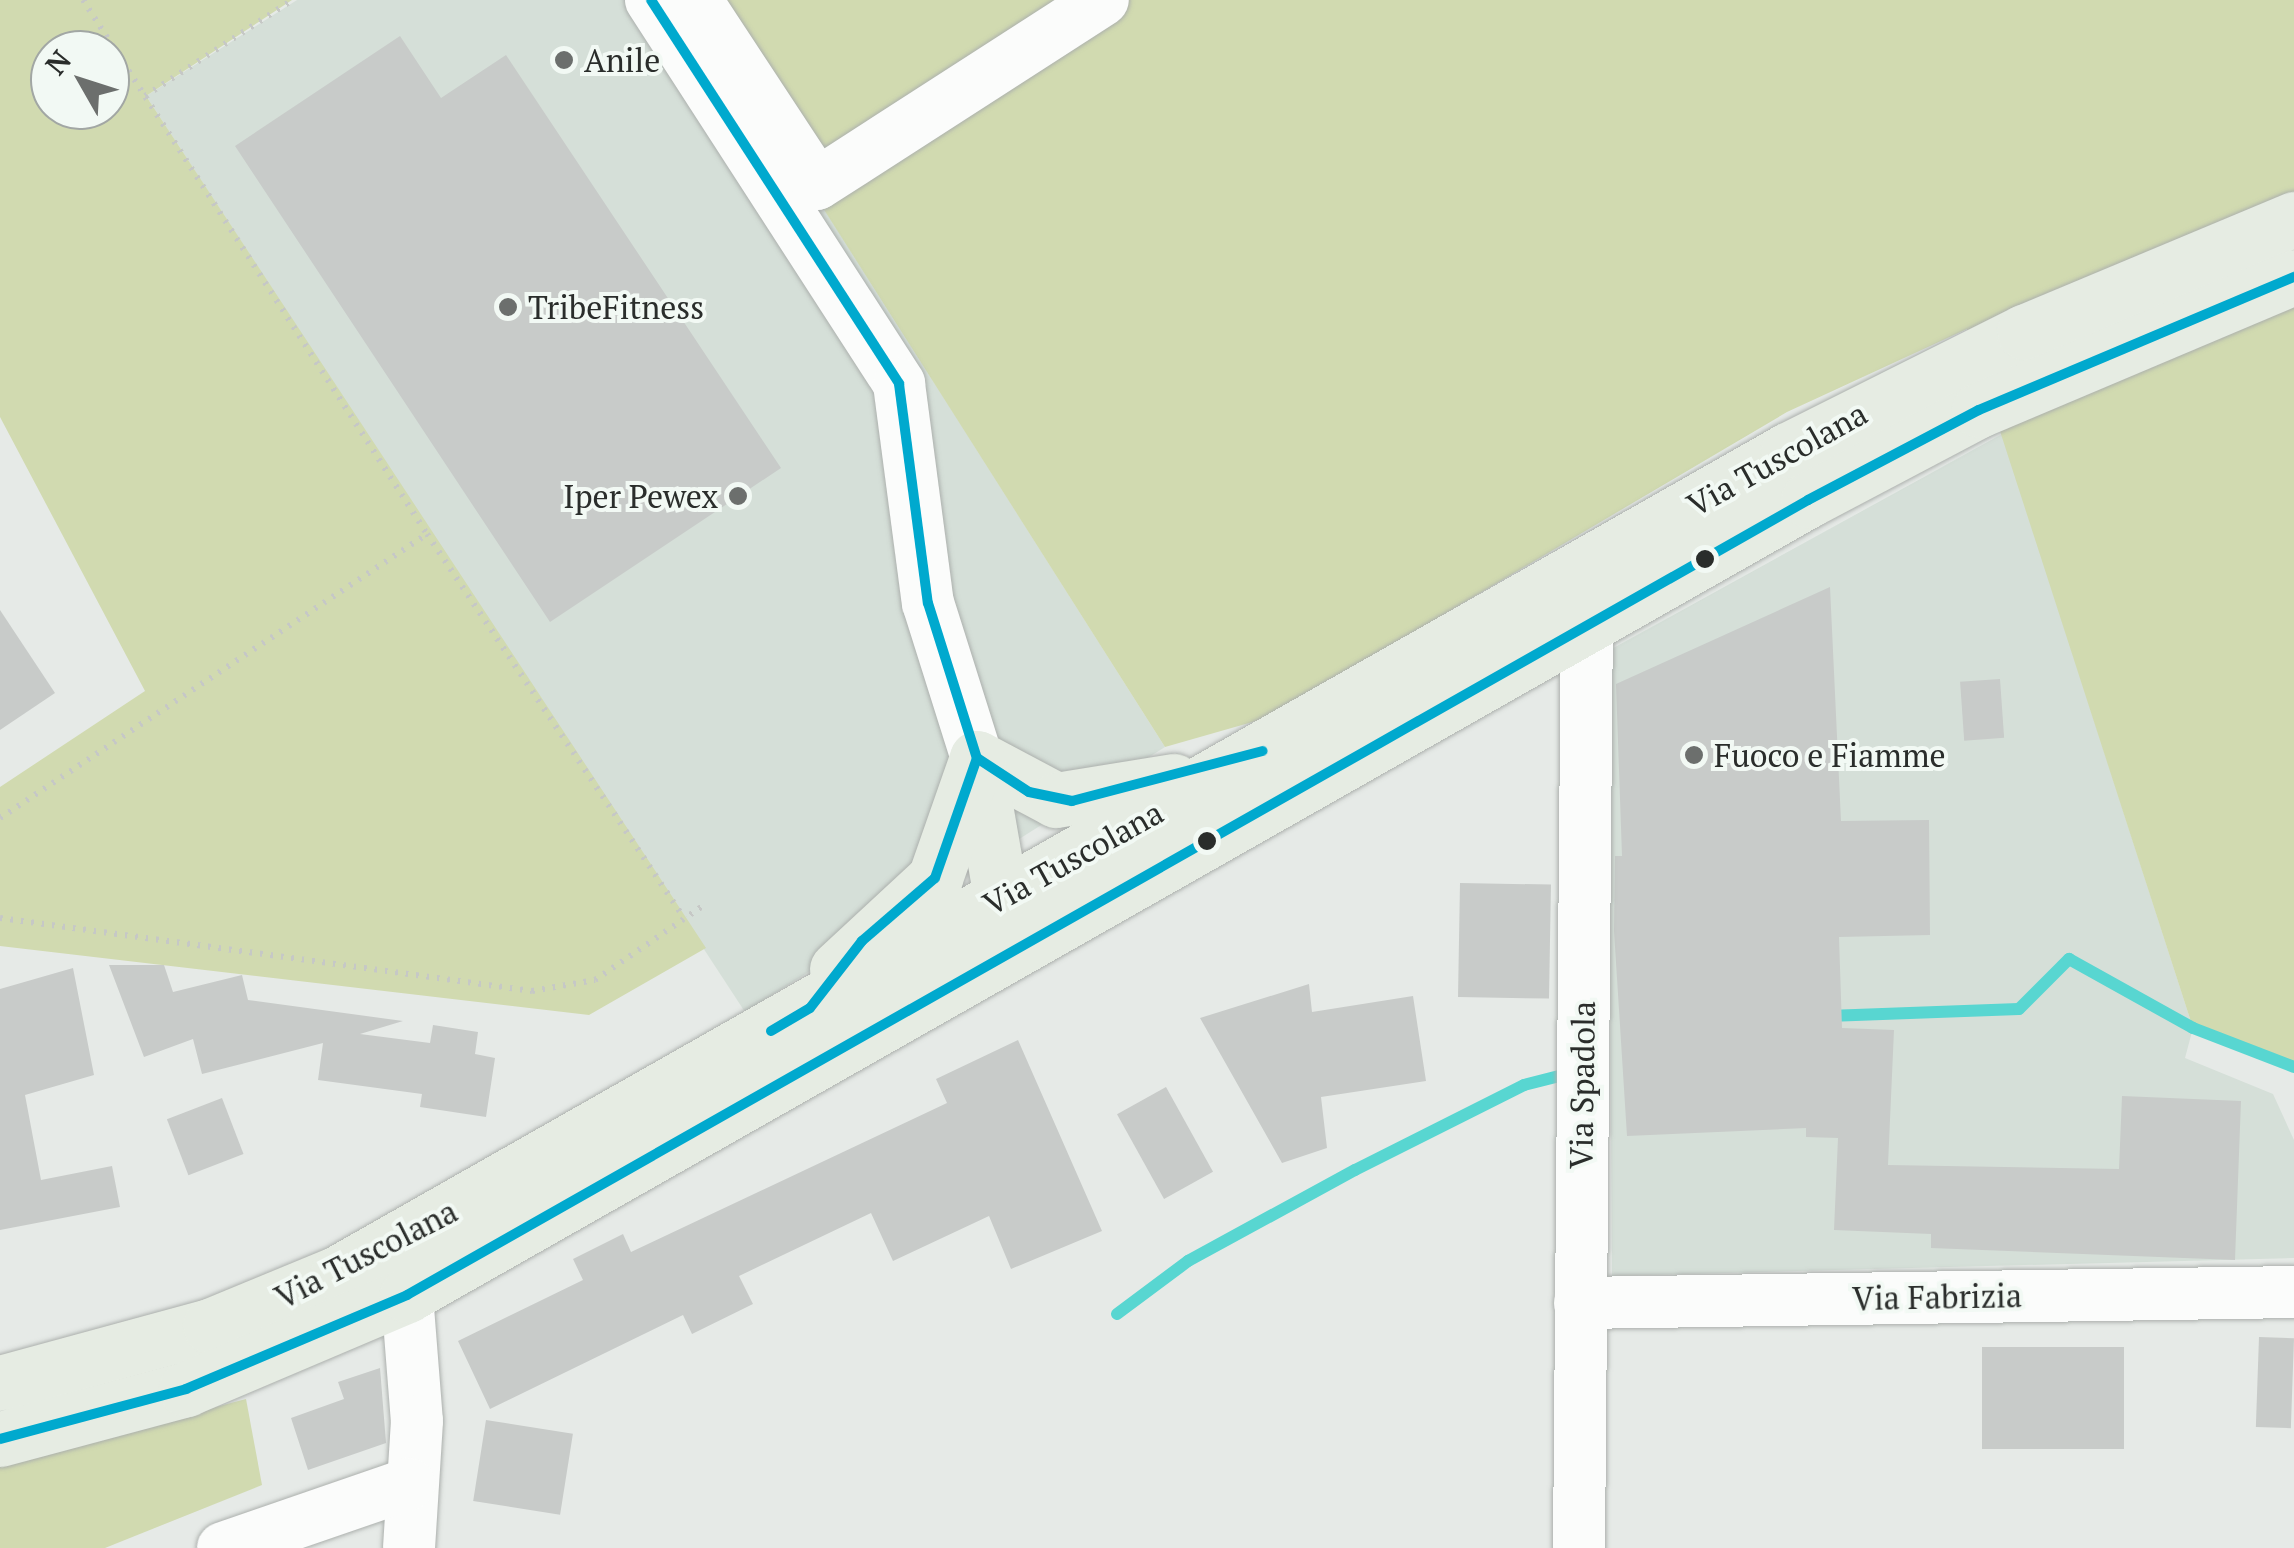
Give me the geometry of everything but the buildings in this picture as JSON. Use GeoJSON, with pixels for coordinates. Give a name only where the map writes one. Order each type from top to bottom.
{"type":"FeatureCollection","features":[{"type":"Feature","properties":{"kind":"main road","name":"Via Tuscolana"},"geometry":{"type":"LineString","coordinates":[[0,1383],[302,1291],[1252,758],[1806,440],[2024,332],[2294,219]]}},
{"type":"Feature","properties":{"kind":"main road","name":"Via Tuscolana"},"geometry":{"type":"LineString","coordinates":[[0,1439],[186,1389],[407,1294],[1587,621],[1979,410],[2294,277]]}},
{"type":"Feature","properties":{"kind":"main road"},"geometry":{"type":"LineString","coordinates":[[976,758],[1029,792],[1072,800],[1252,758]]}},
{"type":"Feature","properties":{"kind":"main road"},"geometry":{"type":"LineString","coordinates":[[976,758],[1006,896],[1007,953]]}},
{"type":"Feature","properties":{"kind":"main road"},"geometry":{"type":"LineString","coordinates":[[810,1008],[862,941],[935,878],[976,758]]}},
{"type":"Feature","properties":{"kind":"street"},"geometry":{"type":"LineString","coordinates":[[651,0],[899,384],[931,618],[976,758]]}},
{"type":"Feature","properties":{"kind":"street"},"geometry":{"type":"LineString","coordinates":[[696,0],[817,184],[1102,0]]}},
{"type":"Feature","properties":{"kind":"street","name":"Via Spadola"},"geometry":{"type":"LineString","coordinates":[[1579,1548],[1587,621]]}},
{"type":"Feature","properties":{"kind":"street","name":"Via Fabrizia"},"geometry":{"type":"LineString","coordinates":[[1580,1302],[2294,1292]]}},
{"type":"Feature","properties":{"kind":"street"},"geometry":{"type":"LineString","coordinates":[[407,1294],[418,1421],[409,1484],[409,1548]]}},
{"type":"Feature","properties":{"kind":"street"},"geometry":{"type":"LineString","coordinates":[[223,1548],[409,1484]]}},
{"type":"Feature","properties":{"kind":"path"},"geometry":{"type":"LineString","coordinates":[[83,0],[427,534],[684,918]]}},
{"type":"Feature","properties":{"kind":"path"},"geometry":{"type":"LineString","coordinates":[[146,96],[287,1]]}},
{"type":"Feature","properties":{"kind":"path"},"geometry":{"type":"LineString","coordinates":[[0,818],[427,534]]}},
{"type":"Feature","properties":{"kind":"path"},"geometry":{"type":"LineString","coordinates":[[0,918],[532,990],[594,980],[704,905]]}},
{"type":"Feature","properties":{"kind":"shaded area"},"geometry":{"type":"Polygon","coordinates":[[[297,0],[692,0],[1165,747],[745,1012],[146,96],[297,0]]]}},
{"type":"Feature","properties":{"kind":"shaded area"},"geometry":{"type":"Polygon","coordinates":[[[2002,434],[2193,1028],[2185,1058],[2273,1094],[2294,1140],[2294,1258],[1612,1276],[1608,651],[2002,434]]]}},
{"type":"Feature","properties":{"kind":"green space"},"geometry":{"type":"Polygon","coordinates":[[[0,0],[292,0],[146,96],[706,948],[589,1015],[0,946],[0,787],[145,691],[0,417],[0,0]]]}},
{"type":"Feature","properties":{"kind":"green space"},"geometry":{"type":"Polygon","coordinates":[[[691,0],[2294,0],[2294,1067],[2193,1028],[1967,329],[1787,412],[1270,717],[1165,747],[691,0]]]}},
{"type":"Feature","properties":{"kind":"green space"},"geometry":{"type":"Polygon","coordinates":[[[246,1399],[262,1485],[105,1548],[0,1548],[0,1464],[246,1399]]]}},
{"type":"Feature","properties":{"kind":"waterway"},"geometry":{"type":"LineString","coordinates":[[1828,1016],[2019,1009],[2069,959],[2193,1028],[2294,1067]]}},
{"type":"Feature","properties":{"kind":"waterway"},"geometry":{"type":"LineString","coordinates":[[1117,1314],[1188,1261],[1355,1170],[1524,1085],[1567,1074]]}},
{"type":"Feature","properties":{"kind":"transit line"},"geometry":{"type":"LineString","coordinates":[[651,0],[899,384],[928,603],[977,758]]}},
{"type":"Feature","properties":{"kind":"transit line"},"geometry":{"type":"LineString","coordinates":[[0,1439],[186,1389],[407,1295],[1808,500],[1979,410],[2294,277]]}},
{"type":"Feature","properties":{"kind":"transit line"},"geometry":{"type":"LineString","coordinates":[[977,758],[1029,792],[1072,801],[1263,751]]}},
{"type":"Feature","properties":{"kind":"transit line"},"geometry":{"type":"LineString","coordinates":[[771,1031],[810,1008],[862,941],[935,878],[977,758]]}},
{"type":"Feature","properties":{"kind":"place","name":"Anile"},"geometry":{"type":"Point","coordinates":[564,60]}},
{"type":"Feature","properties":{"kind":"place","name":"TribeFitness"},"geometry":{"type":"Point","coordinates":[508,307]}},
{"type":"Feature","properties":{"kind":"place","name":"Iper Pewex"},"geometry":{"type":"Point","coordinates":[738,496]}},
{"type":"Feature","properties":{"kind":"place","name":"Fuoco e Fiamme"},"geometry":{"type":"Point","coordinates":[1694,755]}}]}
